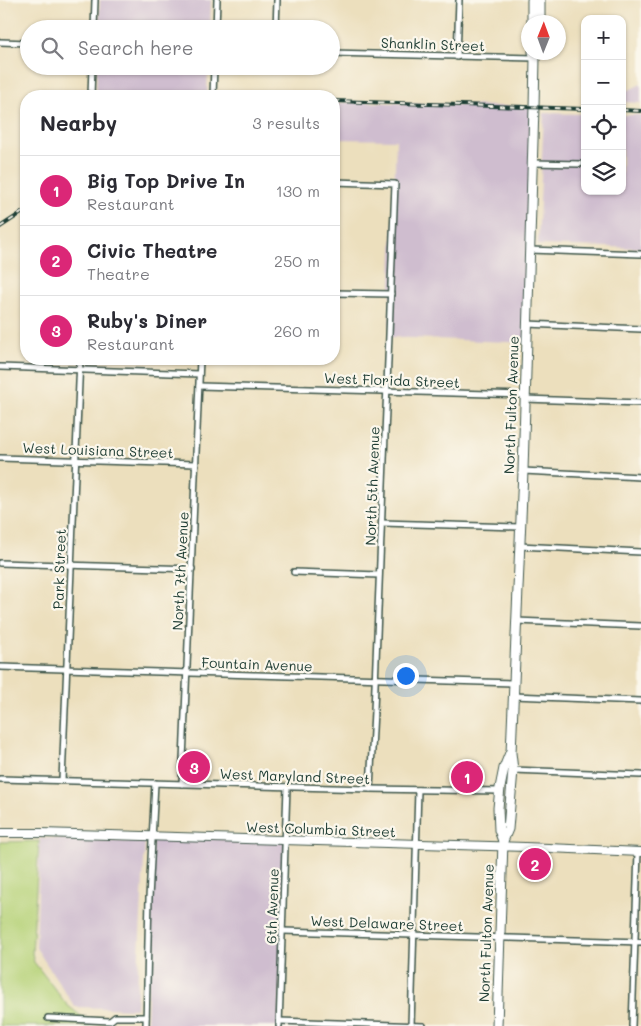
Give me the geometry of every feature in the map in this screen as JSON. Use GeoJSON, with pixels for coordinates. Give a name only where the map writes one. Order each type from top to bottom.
{"type":"FeatureCollection","features":[{"type":"Feature","properties":{"kind":"main road"},"geometry":{"type":"LineString","coordinates":[[532,0],[532,15]]}},
{"type":"Feature","properties":{"kind":"main road"},"geometry":{"type":"LineString","coordinates":[[540,0],[540,15]]}},
{"type":"Feature","properties":{"kind":"main road","name":"North Fulton Avenue"},"geometry":{"type":"LineString","coordinates":[[503,844],[508,829],[513,770],[510,753],[523,471],[535,60]]}},
{"type":"Feature","properties":{"kind":"main road","name":"North Fulton Avenue"},"geometry":{"type":"LineString","coordinates":[[497,1026],[503,844],[498,808],[504,768],[510,753]]}},
{"type":"Feature","properties":{"kind":"main road","name":"West Columbia Street"},"geometry":{"type":"LineString","coordinates":[[0,833],[417,844],[503,844],[639,852]]}},
{"type":"Feature","properties":{"kind":"street"},"geometry":{"type":"LineString","coordinates":[[94,20],[95,0]]}},
{"type":"Feature","properties":{"kind":"street"},"geometry":{"type":"LineString","coordinates":[[216,20],[217,0]]}},
{"type":"Feature","properties":{"kind":"street"},"geometry":{"type":"LineString","coordinates":[[276,20],[277,0]]}},
{"type":"Feature","properties":{"kind":"street"},"geometry":{"type":"LineString","coordinates":[[457,56],[459,0]]}},
{"type":"Feature","properties":{"kind":"street"},"geometry":{"type":"LineString","coordinates":[[0,42],[20,43]]}},
{"type":"Feature","properties":{"kind":"street","name":"Shanklin Street"},"geometry":{"type":"LineString","coordinates":[[340,53],[457,56],[521,54]]}},
{"type":"Feature","properties":{"kind":"street"},"geometry":{"type":"LineString","coordinates":[[91,90],[92,75]]}},
{"type":"Feature","properties":{"kind":"street"},"geometry":{"type":"LineString","coordinates":[[213,90],[214,75]]}},
{"type":"Feature","properties":{"kind":"street"},"geometry":{"type":"LineString","coordinates":[[533,163],[580,164]]}},
{"type":"Feature","properties":{"kind":"street","name":"North 5th Avenue"},"geometry":{"type":"LineString","coordinates":[[340,182],[395,184],[370,789]]}},
{"type":"Feature","properties":{"kind":"street"},"geometry":{"type":"LineString","coordinates":[[530,250],[641,254]]}},
{"type":"Feature","properties":{"kind":"street"},"geometry":{"type":"LineString","coordinates":[[340,293],[391,294]]}},
{"type":"Feature","properties":{"kind":"street"},"geometry":{"type":"LineString","coordinates":[[527,324],[641,329]]}},
{"type":"Feature","properties":{"kind":"street","name":"Park Street"},"geometry":{"type":"LineString","coordinates":[[62,780],[80,365]]}},
{"type":"Feature","properties":{"kind":"street","name":"North 7th Avenue"},"geometry":{"type":"LineString","coordinates":[[182,784],[200,365]]}},
{"type":"Feature","properties":{"kind":"street"},"geometry":{"type":"LineString","coordinates":[[0,367],[200,374]]}},
{"type":"Feature","properties":{"kind":"street","name":"West Florida Street"},"geometry":{"type":"LineString","coordinates":[[199,386],[387,391],[641,403]]}},
{"type":"Feature","properties":{"kind":"street","name":"West Louisiana Street"},"geometry":{"type":"LineString","coordinates":[[0,458],[196,464]]}},
{"type":"Feature","properties":{"kind":"street"},"geometry":{"type":"LineString","coordinates":[[523,471],[641,477]]}},
{"type":"Feature","properties":{"kind":"street"},"geometry":{"type":"LineString","coordinates":[[382,523],[520,527]]}},
{"type":"Feature","properties":{"kind":"street"},"geometry":{"type":"LineString","coordinates":[[519,546],[641,552]]}},
{"type":"Feature","properties":{"kind":"street"},"geometry":{"type":"LineString","coordinates":[[0,563],[192,569]]}},
{"type":"Feature","properties":{"kind":"street"},"geometry":{"type":"LineString","coordinates":[[294,572],[379,575]]}},
{"type":"Feature","properties":{"kind":"street"},"geometry":{"type":"LineString","coordinates":[[516,621],[641,626]]}},
{"type":"Feature","properties":{"kind":"street","name":"Fountain Avenue"},"geometry":{"type":"LineString","coordinates":[[0,667],[513,683]]}},
{"type":"Feature","properties":{"kind":"street"},"geometry":{"type":"LineString","coordinates":[[513,696],[641,701]]}},
{"type":"Feature","properties":{"kind":"street"},"geometry":{"type":"LineString","coordinates":[[513,770],[641,775]]}},
{"type":"Feature","properties":{"kind":"street","name":"West Maryland Street"},"geometry":{"type":"LineString","coordinates":[[0,779],[500,791]]}},
{"type":"Feature","properties":{"kind":"street"},"geometry":{"type":"LineString","coordinates":[[146,1026],[149,898],[155,783]]}},
{"type":"Feature","properties":{"kind":"street","name":"6th Avenue"},"geometry":{"type":"LineString","coordinates":[[279,1024],[287,787]]}},
{"type":"Feature","properties":{"kind":"street"},"geometry":{"type":"LineString","coordinates":[[411,1026],[418,790]]}},
{"type":"Feature","properties":{"kind":"street"},"geometry":{"type":"LineString","coordinates":[[632,1026],[638,942],[639,852]]}},
{"type":"Feature","properties":{"kind":"street","name":"West Delaware Street"},"geometry":{"type":"LineString","coordinates":[[283,931],[638,942]]}},
{"type":"Feature","properties":{"kind":"street"},"geometry":{"type":"LineString","coordinates":[[48,1018],[110,1020],[115,1018],[146,1017]]}},
{"type":"Feature","properties":{"kind":"street"},"geometry":{"type":"LineString","coordinates":[[279,1024],[423,1026]]}},
{"type":"Feature","properties":{"kind":"shaded area"},"geometry":{"type":"Polygon","coordinates":[[[100,0],[211,0],[210,20],[99,20],[100,0]]]}},
{"type":"Feature","properties":{"kind":"shaded area"},"geometry":{"type":"Polygon","coordinates":[[[97,75],[208,75],[207,90],[96,90],[97,75]]]}},
{"type":"Feature","properties":{"kind":"shaded area"},"geometry":{"type":"Polygon","coordinates":[[[641,84],[641,103],[626,102],[626,90],[641,84]]]}},
{"type":"Feature","properties":{"kind":"shaded area"},"geometry":{"type":"Polygon","coordinates":[[[340,103],[534,107],[527,343],[389,337],[396,140],[340,139],[340,103]]]}},
{"type":"Feature","properties":{"kind":"shaded area"},"geometry":{"type":"Polygon","coordinates":[[[544,113],[581,114],[581,195],[626,195],[626,115],[641,115],[641,248],[538,245],[544,113]]]}},
{"type":"Feature","properties":{"kind":"shaded area"},"geometry":{"type":"Polygon","coordinates":[[[153,836],[285,841],[279,1026],[147,1026],[153,836]]]}},
{"type":"Feature","properties":{"kind":"shaded area"},"geometry":{"type":"Polygon","coordinates":[[[40,838],[145,842],[136,1009],[75,1007],[36,948],[40,838]]]}},
{"type":"Feature","properties":{"kind":"green space"},"geometry":{"type":"Polygon","coordinates":[[[39,841],[32,953],[34,962],[67,1005],[90,1023],[90,1026],[0,1026],[0,842],[39,841]]]}},
{"type":"Feature","properties":{"kind":"railway"},"geometry":{"type":"LineString","coordinates":[[340,101],[581,109]]}},
{"type":"Feature","properties":{"kind":"railway"},"geometry":{"type":"LineString","coordinates":[[626,110],[641,111]]}},
{"type":"Feature","properties":{"kind":"railway"},"geometry":{"type":"LineString","coordinates":[[0,227],[20,214]]}},
{"type":"Feature","properties":{"kind":"place","name":"Ruby's Diner"},"geometry":{"type":"Point","coordinates":[194,767]}},
{"type":"Feature","properties":{"kind":"place","name":"Big Top Drive In"},"geometry":{"type":"Point","coordinates":[467,777]}},
{"type":"Feature","properties":{"kind":"place","name":"Civic Theatre"},"geometry":{"type":"Point","coordinates":[535,864]}}]}
